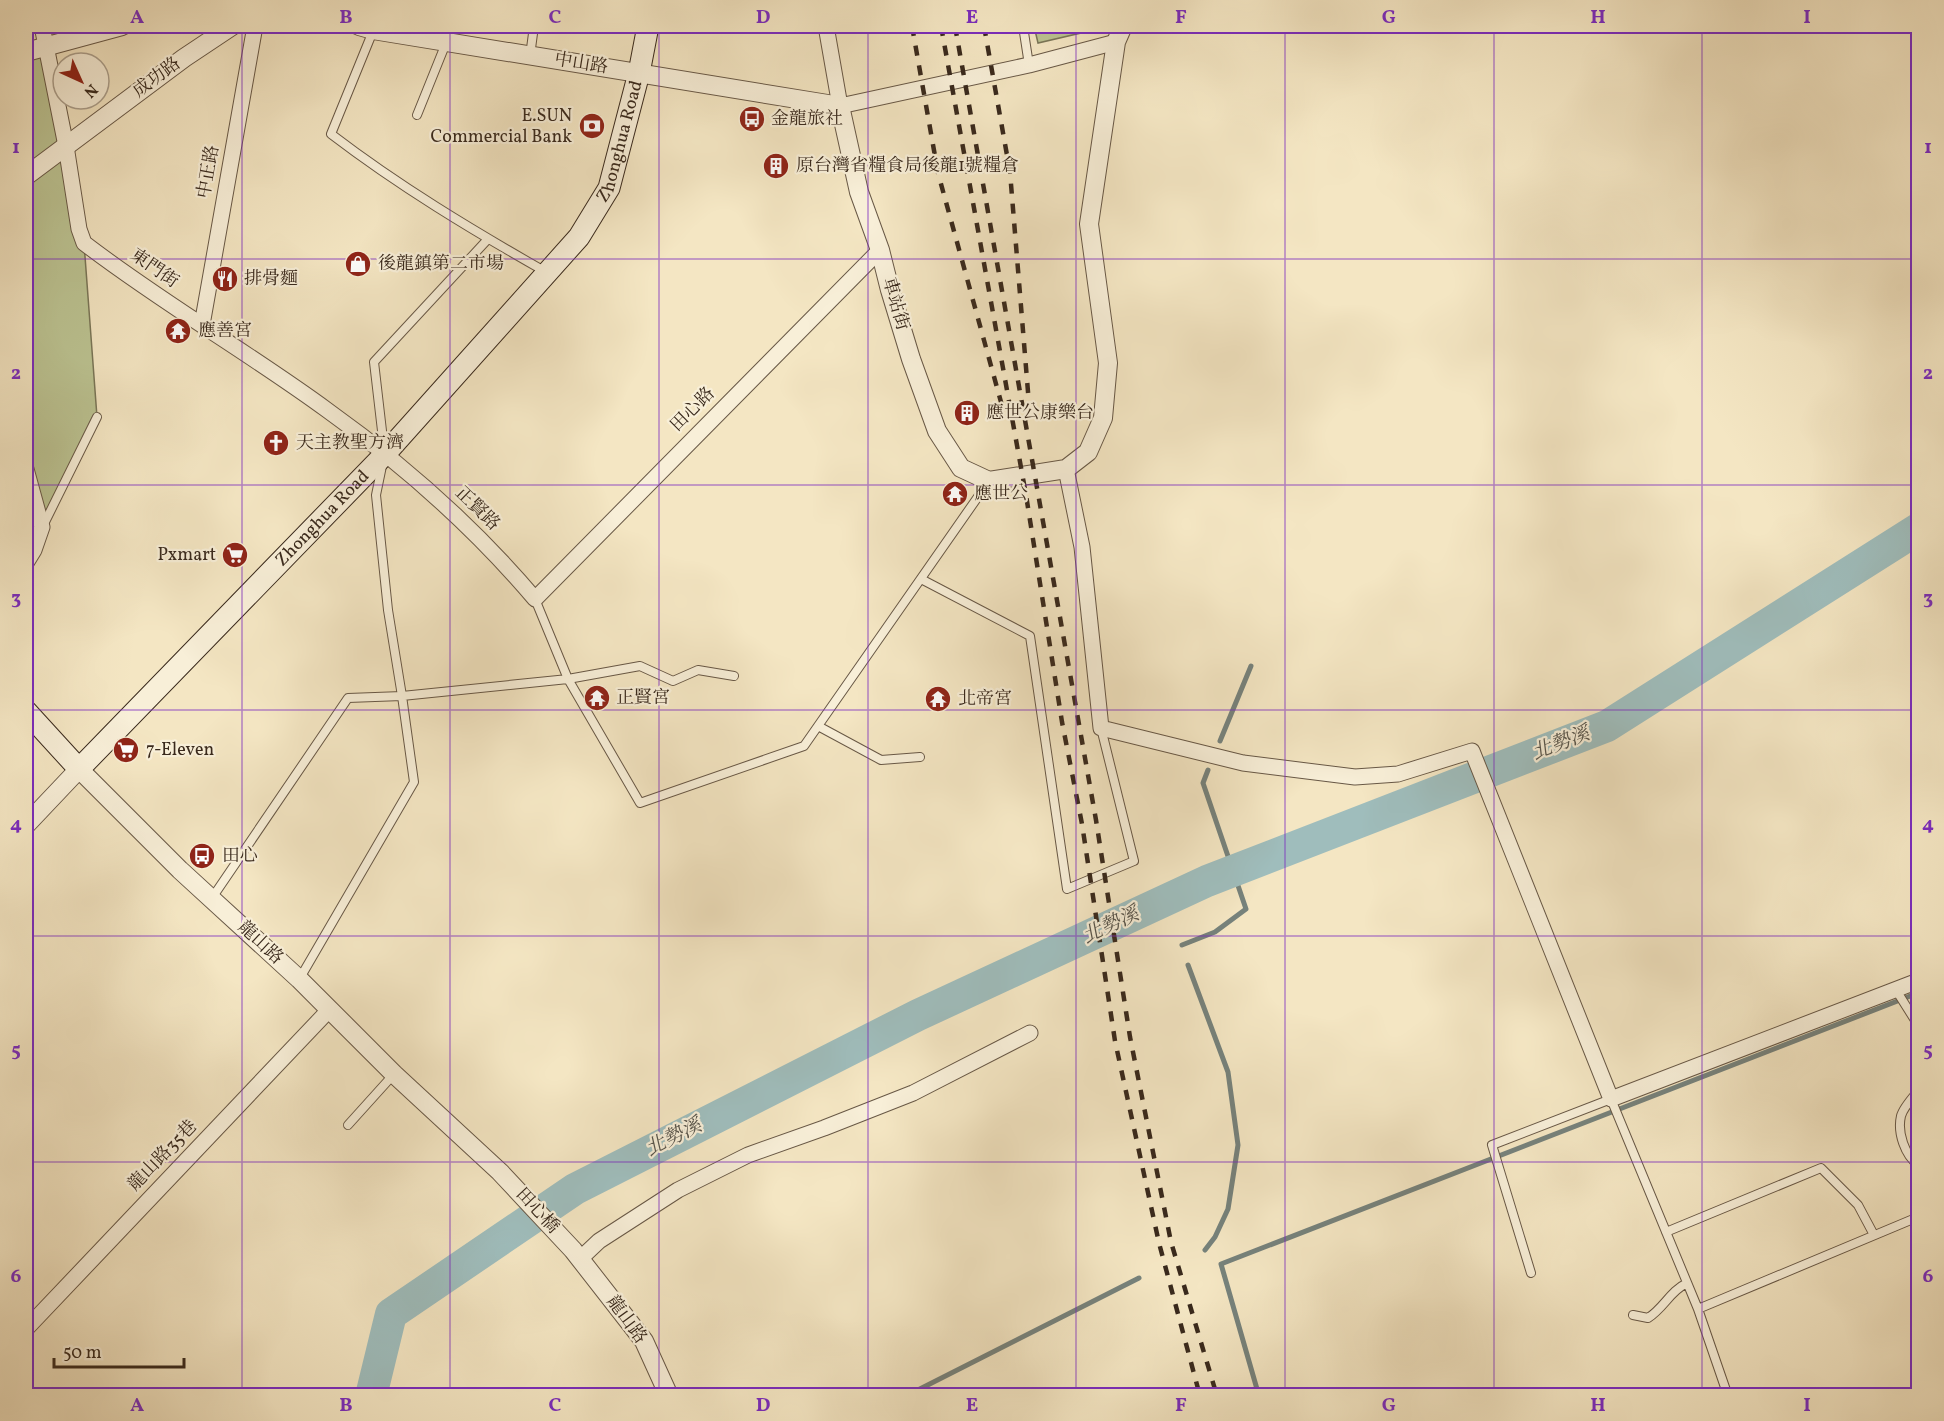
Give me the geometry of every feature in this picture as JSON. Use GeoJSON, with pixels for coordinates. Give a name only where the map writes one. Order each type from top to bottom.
{"type":"FeatureCollection","features":[{"type":"Feature","properties":{"kind":"main road","name":"Zhonghua Road"},"geometry":{"type":"LineString","coordinates":[[79,769],[385,454],[579,237],[609,188],[639,73],[648,26]]}},
{"type":"Feature","properties":{"kind":"main road","name":"龍山路"},"geometry":{"type":"LineString","coordinates":[[26,711],[79,769]]}},
{"type":"Feature","properties":{"kind":"street","name":"東門街"},"geometry":{"type":"LineString","coordinates":[[42,26],[84,243],[327,410],[385,454]]}},
{"type":"Feature","properties":{"kind":"street"},"geometry":{"type":"LineString","coordinates":[[26,52],[122,26]]}},
{"type":"Feature","properties":{"kind":"street","name":"成功路"},"geometry":{"type":"LineString","coordinates":[[26,176],[184,58],[232,26]]}},
{"type":"Feature","properties":{"kind":"street","name":"中正路"},"geometry":{"type":"LineString","coordinates":[[202,325],[255,26]]}},
{"type":"Feature","properties":{"kind":"street","name":"車站街"},"geometry":{"type":"LineString","coordinates":[[826,26],[840,106],[859,192],[880,250],[911,359],[937,431],[961,468],[989,482]]}},
{"type":"Feature","properties":{"kind":"street","name":"中山路"},"geometry":{"type":"LineString","coordinates":[[366,28],[840,106]]}},
{"type":"Feature","properties":{"kind":"street"},"geometry":{"type":"LineString","coordinates":[[840,106],[1029,66],[1119,34],[1089,224],[1108,363],[1103,418],[1088,452],[1066,469],[989,482]]}},
{"type":"Feature","properties":{"kind":"street","name":"田心路"},"geometry":{"type":"LineString","coordinates":[[535,599],[880,250]]}},
{"type":"Feature","properties":{"kind":"street","name":"正賢路"},"geometry":{"type":"LineString","coordinates":[[385,454],[428,489],[507,566],[535,599]]}},
{"type":"Feature","properties":{"kind":"street"},"geometry":{"type":"LineString","coordinates":[[26,469],[42,527],[34,550],[26,563]]}},
{"type":"Feature","properties":{"kind":"street"},"geometry":{"type":"LineString","coordinates":[[1066,469],[1082,547],[1101,728],[1244,763],[1355,777],[1398,774],[1472,751],[1612,1102],[1897,992],[1918,981]]}},
{"type":"Feature","properties":{"kind":"street","name":"Zhonghua Road"},"geometry":{"type":"LineString","coordinates":[[26,825],[79,769]]}},
{"type":"Feature","properties":{"kind":"street","name":"龍山路"},"geometry":{"type":"LineString","coordinates":[[79,769],[180,870],[299,979],[394,1074],[500,1172]]}},
{"type":"Feature","properties":{"kind":"street","name":"龍山路35巷"},"geometry":{"type":"LineString","coordinates":[[26,1329],[329,1010]]}},
{"type":"Feature","properties":{"kind":"street"},"geometry":{"type":"LineString","coordinates":[[576,1255],[678,1190],[748,1155],[914,1093],[1030,1033]]}},
{"type":"Feature","properties":{"kind":"street","name":"田心橋"},"geometry":{"type":"LineString","coordinates":[[500,1172],[576,1255]]}},
{"type":"Feature","properties":{"kind":"street","name":"龍山路"},"geometry":{"type":"LineString","coordinates":[[576,1255],[644,1341],[669,1395]]}},
{"type":"Feature","properties":{"kind":"lane"},"geometry":{"type":"LineString","coordinates":[[530,56],[534,26]]}},
{"type":"Feature","properties":{"kind":"lane"},"geometry":{"type":"LineString","coordinates":[[1023,26],[1029,66]]}},
{"type":"Feature","properties":{"kind":"lane"},"geometry":{"type":"LineString","coordinates":[[366,28],[331,134],[369,163],[488,239],[549,273]]}},
{"type":"Feature","properties":{"kind":"lane"},"geometry":{"type":"LineString","coordinates":[[417,114],[447,42]]}},
{"type":"Feature","properties":{"kind":"lane"},"geometry":{"type":"LineString","coordinates":[[299,979],[414,782],[388,610],[376,495],[385,454],[374,362],[488,239]]}},
{"type":"Feature","properties":{"kind":"lane"},"geometry":{"type":"LineString","coordinates":[[42,527],[97,417]]}},
{"type":"Feature","properties":{"kind":"lane"},"geometry":{"type":"LineString","coordinates":[[535,599],[568,679],[640,803],[804,746],[989,482]]}},
{"type":"Feature","properties":{"kind":"lane"},"geometry":{"type":"LineString","coordinates":[[921,579],[1030,636],[1067,889],[1134,861],[1101,728]]}},
{"type":"Feature","properties":{"kind":"lane"},"geometry":{"type":"LineString","coordinates":[[212,898],[348,698],[402,696],[568,679],[640,666],[674,681],[698,670],[734,676]]}},
{"type":"Feature","properties":{"kind":"lane"},"geometry":{"type":"LineString","coordinates":[[818,726],[881,760],[920,758]]}},
{"type":"Feature","properties":{"kind":"lane"},"geometry":{"type":"LineString","coordinates":[[1897,992],[1918,1024]]}},
{"type":"Feature","properties":{"kind":"lane"},"geometry":{"type":"LineString","coordinates":[[348,1125],[394,1074]]}},
{"type":"Feature","properties":{"kind":"lane"},"geometry":{"type":"LineString","coordinates":[[1918,1092],[1901,1115],[1901,1140],[1911,1159],[1918,1165]]}},
{"type":"Feature","properties":{"kind":"lane"},"geometry":{"type":"LineString","coordinates":[[1531,1273],[1492,1145],[1612,1102],[1698,1309],[1728,1395]]}},
{"type":"Feature","properties":{"kind":"lane"},"geometry":{"type":"LineString","coordinates":[[1666,1232],[1821,1168],[1858,1204],[1874,1235]]}},
{"type":"Feature","properties":{"kind":"lane"},"geometry":{"type":"LineString","coordinates":[[1698,1309],[1918,1217]]}},
{"type":"Feature","properties":{"kind":"lane"},"geometry":{"type":"LineString","coordinates":[[1633,1315],[1648,1318],[1659,1311],[1676,1288],[1687,1283]]}},
{"type":"Feature","properties":{"kind":"green space"},"geometry":{"type":"Polygon","coordinates":[[[1034,26],[1100,26],[1098,29],[1038,43],[1034,26]]]}},
{"type":"Feature","properties":{"kind":"green space"},"geometry":{"type":"Polygon","coordinates":[[[47,47],[51,68],[51,111],[59,111],[84,243],[97,417],[42,527],[26,439],[26,52],[47,47]]]}},
{"type":"Feature","properties":{"kind":"waterway","name":"北勢溪"},"geometry":{"type":"LineString","coordinates":[[371,1396],[391,1314],[575,1189],[918,1015],[1207,881],[1607,726],[1918,529]]}},
{"type":"Feature","properties":{"kind":"waterway"},"geometry":{"type":"LineString","coordinates":[[1220,741],[1251,666]]}},
{"type":"Feature","properties":{"kind":"waterway","name":"北勢溪"},"geometry":{"type":"LineString","coordinates":[[1182,945],[1215,932],[1246,909],[1203,783],[1208,770]]}},
{"type":"Feature","properties":{"kind":"waterway"},"geometry":{"type":"LineString","coordinates":[[1188,965],[1228,1072],[1238,1145],[1228,1209],[1215,1237],[1205,1250]]}},
{"type":"Feature","properties":{"kind":"waterway"},"geometry":{"type":"LineString","coordinates":[[1259,1396],[1221,1264],[1918,993]]}},
{"type":"Feature","properties":{"kind":"waterway"},"geometry":{"type":"LineString","coordinates":[[906,1396],[1139,1278]]}},
{"type":"Feature","properties":{"kind":"waterway","name":"北勢溪"},"geometry":{"type":"LineString","coordinates":[[372,1390],[374,1396]]}},
{"type":"Feature","properties":{"kind":"railway"},"geometry":{"type":"LineString","coordinates":[[912,26],[938,173],[1004,413]]}},
{"type":"Feature","properties":{"kind":"railway"},"geometry":{"type":"LineString","coordinates":[[941,26],[1026,495],[1062,722],[1082,824],[1115,1041],[1159,1243],[1200,1396]]}},
{"type":"Feature","properties":{"kind":"railway"},"geometry":{"type":"LineString","coordinates":[[955,26],[1096,820],[1130,1037],[1171,1242],[1217,1396]]}},
{"type":"Feature","properties":{"kind":"railway"},"geometry":{"type":"LineString","coordinates":[[984,26],[1010,172],[1029,404]]}},
{"type":"Feature","properties":{"kind":"place","name":"金龍旅社"},"geometry":{"type":"Point","coordinates":[752,119]}},
{"type":"Feature","properties":{"kind":"place","name":"E.SUN Commercial Bank"},"geometry":{"type":"Point","coordinates":[592,126]}},
{"type":"Feature","properties":{"kind":"place","name":"原台灣省糧食局後龍1號糧倉"},"geometry":{"type":"Point","coordinates":[776,166]}},
{"type":"Feature","properties":{"kind":"place","name":"後龍鎮第二市場"},"geometry":{"type":"Point","coordinates":[358,264]}},
{"type":"Feature","properties":{"kind":"place","name":"排骨麵"},"geometry":{"type":"Point","coordinates":[225,279]}},
{"type":"Feature","properties":{"kind":"place","name":"應善宮"},"geometry":{"type":"Point","coordinates":[178,331]}},
{"type":"Feature","properties":{"kind":"place","name":"應世公康樂台"},"geometry":{"type":"Point","coordinates":[967,413]}},
{"type":"Feature","properties":{"kind":"place","name":"天主教聖方濟"},"geometry":{"type":"Point","coordinates":[276,443]}},
{"type":"Feature","properties":{"kind":"place","name":"應世公"},"geometry":{"type":"Point","coordinates":[955,494]}},
{"type":"Feature","properties":{"kind":"place","name":"Pxmart"},"geometry":{"type":"Point","coordinates":[235,555]}},
{"type":"Feature","properties":{"kind":"place","name":"正賢宮"},"geometry":{"type":"Point","coordinates":[597,698]}},
{"type":"Feature","properties":{"kind":"place","name":"北帝宮"},"geometry":{"type":"Point","coordinates":[938,699]}},
{"type":"Feature","properties":{"kind":"place","name":"7-Eleven"},"geometry":{"type":"Point","coordinates":[126,750]}},
{"type":"Feature","properties":{"kind":"place","name":"田心"},"geometry":{"type":"Point","coordinates":[202,856]}}]}
